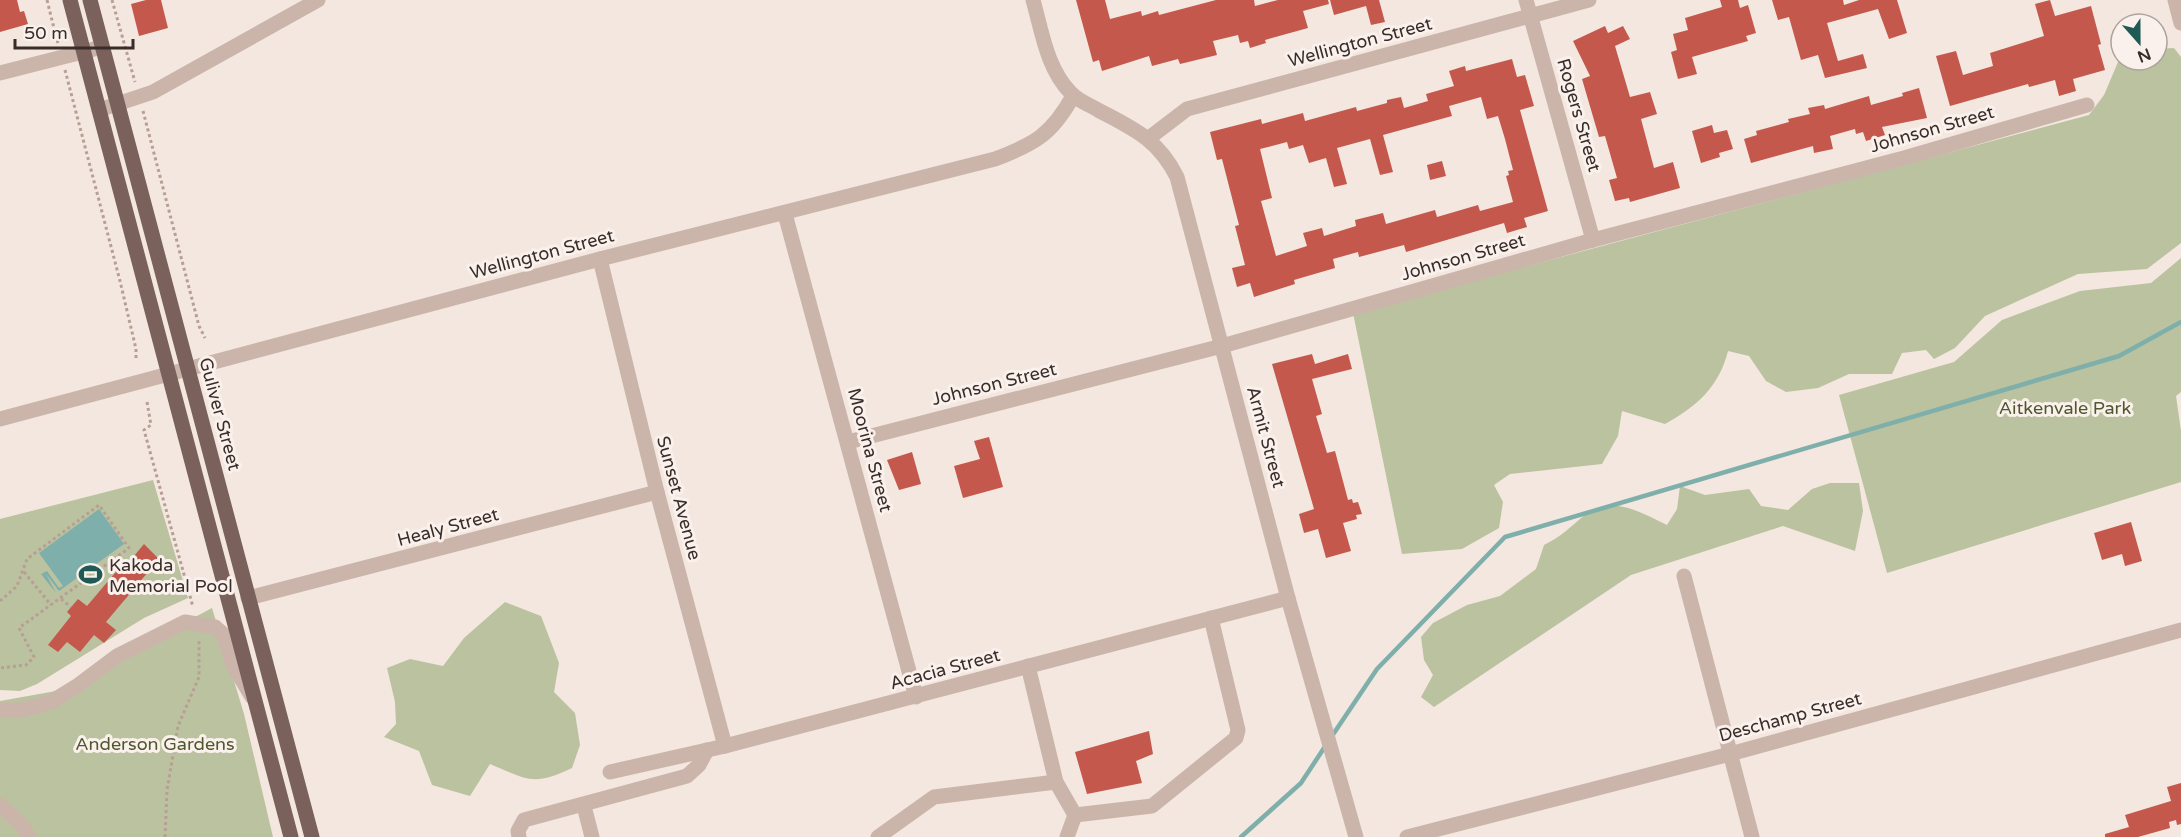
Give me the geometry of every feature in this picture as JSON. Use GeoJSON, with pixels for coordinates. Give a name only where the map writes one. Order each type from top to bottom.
{"type":"FeatureCollection","features":[{"type":"Feature","properties":{"kind":"main road"},"geometry":{"type":"LineString","coordinates":[[70,0],[291,837]]}},
{"type":"Feature","properties":{"kind":"main road","name":"Guliver Street"},"geometry":{"type":"LineString","coordinates":[[90,0],[312,837]]}},
{"type":"Feature","properties":{"kind":"street"},"geometry":{"type":"LineString","coordinates":[[99,110],[164,87],[318,0]]}},
{"type":"Feature","properties":{"kind":"street"},"geometry":{"type":"LineString","coordinates":[[1033,0],[1052,66],[1073,96]]}},
{"type":"Feature","properties":{"kind":"street","name":"Rogers Street"},"geometry":{"type":"LineString","coordinates":[[1526,0],[1593,240]]}},
{"type":"Feature","properties":{"kind":"street","name":"Wellington Street"},"geometry":{"type":"LineString","coordinates":[[1149,138],[1187,109],[1589,0]]}},
{"type":"Feature","properties":{"kind":"street"},"geometry":{"type":"LineString","coordinates":[[2175,0],[2181,23]]}},
{"type":"Feature","properties":{"kind":"street"},"geometry":{"type":"LineString","coordinates":[[0,74],[102,46]]}},
{"type":"Feature","properties":{"kind":"street","name":"Armit Street"},"geometry":{"type":"LineString","coordinates":[[1073,96],[1149,138],[1168,160],[1177,177],[1288,598],[1356,837]]}},
{"type":"Feature","properties":{"kind":"street","name":"Wellington Street"},"geometry":{"type":"LineString","coordinates":[[0,419],[600,259],[995,159],[1023,149],[1044,137],[1062,117],[1073,96]]}},
{"type":"Feature","properties":{"kind":"street","name":"Johnson Street"},"geometry":{"type":"LineString","coordinates":[[848,442],[1222,346],[1593,240],[1904,158],[2087,105]]}},
{"type":"Feature","properties":{"kind":"street","name":"Moorina Street"},"geometry":{"type":"LineString","coordinates":[[785,214],[916,697]]}},
{"type":"Feature","properties":{"kind":"street","name":"Sunset Avenue"},"geometry":{"type":"LineString","coordinates":[[600,259],[657,492],[725,746]]}},
{"type":"Feature","properties":{"kind":"street","name":"Healy Street"},"geometry":{"type":"LineString","coordinates":[[248,598],[657,492]]}},
{"type":"Feature","properties":{"kind":"street"},"geometry":{"type":"LineString","coordinates":[[1684,576],[1752,837]]}},
{"type":"Feature","properties":{"kind":"street","name":"Acacia Street"},"geometry":{"type":"LineString","coordinates":[[610,772],[725,746],[916,697],[1288,598]]}},
{"type":"Feature","properties":{"kind":"street"},"geometry":{"type":"LineString","coordinates":[[1075,815],[1152,806],[1236,738],[1238,730],[1211,618]]}},
{"type":"Feature","properties":{"kind":"street"},"geometry":{"type":"LineString","coordinates":[[0,710],[23,710],[51,702],[140,643],[185,622],[197,622],[215,627],[223,634],[233,665],[255,702]]}},
{"type":"Feature","properties":{"kind":"street","name":"Deschamp Street"},"geometry":{"type":"LineString","coordinates":[[1407,837],[1730,754],[2181,630]]}},
{"type":"Feature","properties":{"kind":"street"},"geometry":{"type":"LineString","coordinates":[[1028,666],[1056,782],[1075,815],[1067,837]]}},
{"type":"Feature","properties":{"kind":"street"},"geometry":{"type":"LineString","coordinates":[[519,837],[518,831],[524,820],[584,806],[600,798],[687,776],[699,765],[707,750]]}},
{"type":"Feature","properties":{"kind":"street"},"geometry":{"type":"LineString","coordinates":[[878,837],[934,797],[1056,782]]}},
{"type":"Feature","properties":{"kind":"street"},"geometry":{"type":"LineString","coordinates":[[0,805],[20,824],[29,837]]}},
{"type":"Feature","properties":{"kind":"street"},"geometry":{"type":"LineString","coordinates":[[584,806],[592,837]]}},
{"type":"Feature","properties":{"kind":"path"},"geometry":{"type":"LineString","coordinates":[[47,0],[54,26],[52,33],[55,34],[62,57],[120,281],[136,349],[136,360]]}},
{"type":"Feature","properties":{"kind":"path"},"geometry":{"type":"LineString","coordinates":[[112,0],[193,303],[205,338]]}},
{"type":"Feature","properties":{"kind":"path"},"geometry":{"type":"LineString","coordinates":[[147,402],[151,425],[144,430],[197,622],[199,677],[178,726],[167,790],[165,837]]}},
{"type":"Feature","properties":{"kind":"path"},"geometry":{"type":"LineString","coordinates":[[0,601],[17,586],[27,559],[99,505],[129,548],[19,628],[34,657],[26,665],[0,668]]}},
{"type":"Feature","properties":{"kind":"path"},"geometry":{"type":"LineString","coordinates":[[24,572],[51,605]]}},
{"type":"Feature","properties":{"kind":"path"},"geometry":{"type":"LineString","coordinates":[[61,599],[71,607]]}},
{"type":"Feature","properties":{"kind":"green space"},"geometry":{"type":"Polygon","coordinates":[[[2169,48],[2174,48],[2181,57],[2181,243],[2147,269],[2078,274],[1985,316],[1955,348],[1934,359],[1926,350],[1902,353],[1892,374],[1849,374],[1818,388],[1786,392],[1766,381],[1749,356],[1728,351],[1719,375],[1705,395],[1665,424],[1622,411],[1618,436],[1602,464],[1510,474],[1494,485],[1503,502],[1499,528],[1462,549],[1402,554],[1353,313],[2089,115],[2104,95],[2114,72],[2169,72],[2169,48]]]}},
{"type":"Feature","properties":{"kind":"green space","name":"Aitkenvale Park"},"geometry":{"type":"Polygon","coordinates":[[[2181,258],[2181,392],[2176,396],[2181,431],[2181,482],[1887,573],[1839,395],[1954,362],[2002,320],[2080,291],[2151,283],[2181,258]]]}},
{"type":"Feature","properties":{"kind":"green space","name":"Kakoda Memorial Pool"},"geometry":{"type":"Polygon","coordinates":[[[153,480],[188,598],[144,618],[37,684],[20,691],[0,690],[0,519],[153,480]]]}},
{"type":"Feature","properties":{"kind":"green space"},"geometry":{"type":"Polygon","coordinates":[[[1830,483],[1859,483],[1863,511],[1855,551],[1783,526],[1631,575],[1434,707],[1421,697],[1433,675],[1424,660],[1421,637],[1433,623],[1467,605],[1500,596],[1536,569],[1544,545],[1595,509],[1605,506],[1626,508],[1667,525],[1677,509],[1680,486],[1705,495],[1749,489],[1761,506],[1788,510],[1812,489],[1830,483]]]}},
{"type":"Feature","properties":{"kind":"green space"},"geometry":{"type":"Polygon","coordinates":[[[505,602],[541,616],[559,663],[554,692],[575,713],[580,745],[572,768],[548,778],[521,777],[490,764],[470,796],[432,785],[419,751],[384,737],[396,724],[395,702],[387,668],[410,659],[443,666],[464,638],[505,602]]]}},
{"type":"Feature","properties":{"kind":"green space","name":"Anderson Gardens"},"geometry":{"type":"Polygon","coordinates":[[[212,608],[244,714],[273,837],[0,837],[0,701],[56,691],[212,608]]]}},
{"type":"Feature","properties":{"kind":"water"},"geometry":{"type":"Polygon","coordinates":[[[99,509],[124,544],[59,591],[46,574],[56,593],[41,574],[47,571],[59,588],[63,586],[39,553],[99,509]]]}},
{"type":"Feature","properties":{"kind":"building"},"geometry":{"type":"Polygon","coordinates":[[[0,0],[17,0],[20,12],[24,11],[28,24],[0,32],[0,0]]]}},
{"type":"Feature","properties":{"kind":"building"},"geometry":{"type":"Polygon","coordinates":[[[146,0],[161,0],[168,28],[139,36],[131,4],[146,0]]]}},
{"type":"Feature","properties":{"kind":"building"},"geometry":{"type":"Polygon","coordinates":[[[1076,0],[1105,0],[1110,19],[1141,11],[1142,16],[1158,11],[1159,15],[1216,0],[1254,0],[1255,6],[1278,0],[1328,0],[1329,4],[1303,11],[1308,28],[1265,40],[1266,43],[1250,48],[1248,41],[1240,43],[1238,35],[1213,41],[1217,55],[1180,64],[1178,59],[1152,66],[1149,56],[1102,71],[1099,60],[1093,62],[1076,0]]]}},
{"type":"Feature","properties":{"kind":"building"},"geometry":{"type":"Polygon","coordinates":[[[1330,0],[1379,0],[1385,22],[1371,25],[1366,6],[1334,15],[1330,0]]]}},
{"type":"Feature","properties":{"kind":"building"},"geometry":{"type":"Polygon","coordinates":[[[1720,0],[1738,0],[1740,8],[1748,5],[1756,33],[1746,36],[1748,41],[1692,57],[1697,74],[1678,79],[1671,52],[1677,50],[1673,34],[1688,30],[1685,18],[1722,7],[1720,0]]]}},
{"type":"Feature","properties":{"kind":"building"},"geometry":{"type":"Polygon","coordinates":[[[1772,0],[1843,0],[1844,5],[1859,0],[1897,0],[1907,33],[1889,39],[1878,9],[1827,23],[1838,61],[1863,54],[1867,68],[1825,78],[1818,55],[1801,60],[1789,17],[1778,20],[1772,0]]]}},
{"type":"Feature","properties":{"kind":"building"},"geometry":{"type":"Polygon","coordinates":[[[2050,0],[2055,16],[2091,6],[2105,70],[2073,79],[2076,91],[2059,96],[2055,80],[2029,87],[2028,84],[1950,106],[1936,56],[1956,51],[1963,75],[1993,66],[1990,53],[2044,36],[2035,4],[2050,0]]]}},
{"type":"Feature","properties":{"kind":"building"},"geometry":{"type":"Polygon","coordinates":[[[1605,26],[1608,33],[1623,26],[1630,39],[1615,46],[1630,97],[1650,92],[1657,114],[1641,119],[1654,168],[1673,162],[1680,188],[1630,202],[1629,198],[1615,201],[1609,180],[1617,178],[1605,136],[1599,137],[1582,79],[1590,76],[1573,41],[1605,26]]]}},
{"type":"Feature","properties":{"kind":"building"},"geometry":{"type":"Polygon","coordinates":[[[1512,59],[1517,77],[1525,75],[1534,106],[1520,110],[1548,211],[1524,218],[1527,227],[1507,233],[1504,223],[1406,252],[1404,245],[1359,257],[1358,252],[1333,259],[1335,268],[1294,280],[1295,284],[1254,297],[1250,283],[1237,287],[1232,268],[1245,265],[1235,226],[1239,225],[1222,159],[1217,160],[1210,132],[1261,119],[1262,124],[1303,113],[1305,121],[1356,107],[1357,111],[1401,97],[1404,108],[1428,101],[1426,94],[1454,86],[1449,71],[1465,66],[1466,71],[1512,59]],[[1481,97],[1449,106],[1452,116],[1383,135],[1393,172],[1380,175],[1370,139],[1337,148],[1347,184],[1334,187],[1326,158],[1309,163],[1303,145],[1289,149],[1287,142],[1260,149],[1272,198],[1261,201],[1276,256],[1307,246],[1303,233],[1322,228],[1324,236],[1356,226],[1355,220],[1383,213],[1386,224],[1435,210],[1437,217],[1478,205],[1480,211],[1513,202],[1506,176],[1509,175],[1508,171],[1513,170],[1498,116],[1487,119],[1481,97]]]}},
{"type":"Feature","properties":{"kind":"building"},"geometry":{"type":"Polygon","coordinates":[[[1919,88],[1927,118],[1882,127],[1885,135],[1866,141],[1863,132],[1856,134],[1855,129],[1830,136],[1833,149],[1814,153],[1813,146],[1751,163],[1744,139],[1757,135],[1756,131],[1789,122],[1788,119],[1810,114],[1808,108],[1824,105],[1825,109],[1869,96],[1871,105],[1903,96],[1902,93],[1919,88]]]}},
{"type":"Feature","properties":{"kind":"building"},"geometry":{"type":"Polygon","coordinates":[[[1712,125],[1714,133],[1727,130],[1733,149],[1719,153],[1720,157],[1701,163],[1692,131],[1712,125]]]}},
{"type":"Feature","properties":{"kind":"building"},"geometry":{"type":"Polygon","coordinates":[[[1442,161],[1446,176],[1430,180],[1427,165],[1442,161]]]}},
{"type":"Feature","properties":{"kind":"building"},"geometry":{"type":"Polygon","coordinates":[[[1312,354],[1315,364],[1348,354],[1352,369],[1312,379],[1322,414],[1316,416],[1327,453],[1335,451],[1348,500],[1352,499],[1353,503],[1358,502],[1362,514],[1356,515],[1357,519],[1343,523],[1351,551],[1326,558],[1318,529],[1304,533],[1299,514],[1314,509],[1272,364],[1312,354]]]}},
{"type":"Feature","properties":{"kind":"building"},"geometry":{"type":"Polygon","coordinates":[[[989,437],[1003,487],[963,498],[954,466],[980,459],[974,441],[989,437]]]}},
{"type":"Feature","properties":{"kind":"building"},"geometry":{"type":"Polygon","coordinates":[[[912,452],[921,484],[899,490],[887,460],[912,452]]]}},
{"type":"Feature","properties":{"kind":"building"},"geometry":{"type":"Polygon","coordinates":[[[2131,522],[2142,561],[2125,566],[2122,554],[2102,560],[2094,533],[2131,522]]]}},
{"type":"Feature","properties":{"kind":"building"},"geometry":{"type":"Polygon","coordinates":[[[144,544],[159,559],[106,622],[116,630],[104,643],[94,635],[80,652],[67,642],[58,652],[48,645],[71,616],[67,612],[78,599],[87,606],[126,560],[129,562],[144,544]]]}},
{"type":"Feature","properties":{"kind":"building"},"geometry":{"type":"Polygon","coordinates":[[[1149,731],[1153,754],[1136,761],[1142,783],[1087,794],[1075,752],[1149,731]]]}},
{"type":"Feature","properties":{"kind":"building"},"geometry":{"type":"Polygon","coordinates":[[[2181,783],[2181,824],[2177,825],[2176,820],[2169,822],[2170,828],[2138,837],[2105,837],[2105,834],[2129,827],[2125,815],[2171,801],[2167,787],[2181,783]]]}},
{"type":"Feature","properties":{"kind":"waterway"},"geometry":{"type":"LineString","coordinates":[[1332,736],[1377,669],[1505,537],[2119,356],[2181,322]]}},
{"type":"Feature","properties":{"kind":"waterway"},"geometry":{"type":"LineString","coordinates":[[1241,837],[1301,783],[1326,745]]}},
{"type":"Feature","properties":{"kind":"place","name":"Kakoda Memorial Pool"},"geometry":{"type":"Point","coordinates":[91,575]}}]}
